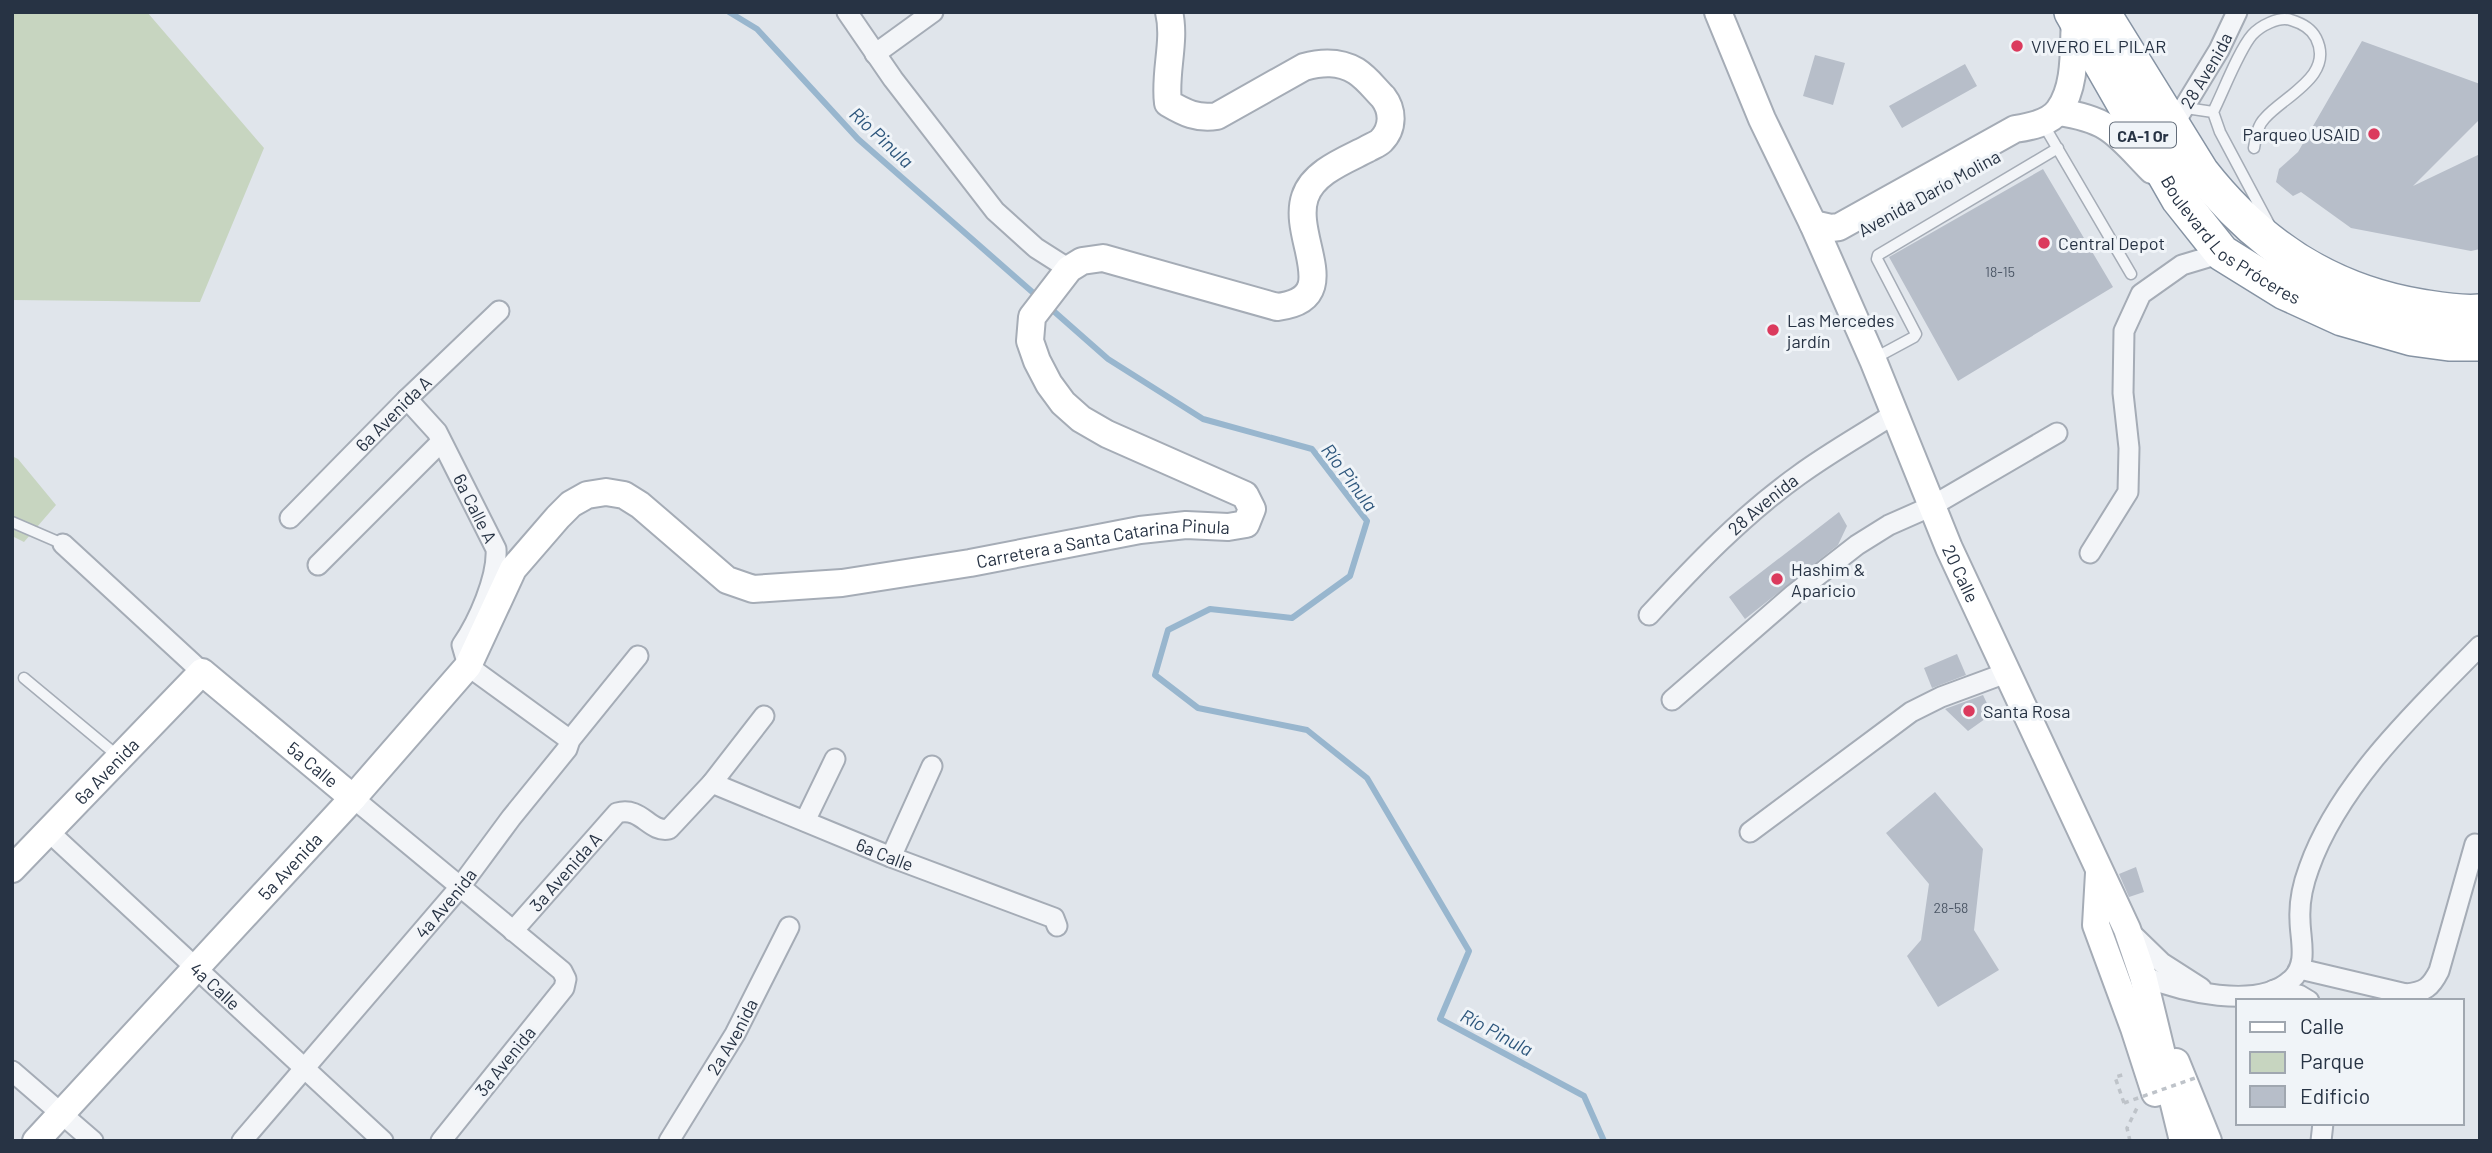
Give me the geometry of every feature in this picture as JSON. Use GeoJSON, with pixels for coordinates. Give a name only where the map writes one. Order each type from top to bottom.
{"type":"FeatureCollection","features":[{"type":"Feature","properties":{"kind":"highway","name":"Boulevard Los Próceres"},"geometry":{"type":"LineString","coordinates":[[2096,19],[2179,117],[2200,172],[2219,196],[2272,245],[2308,268],[2350,289],[2435,310],[2480,312]]}},
{"type":"Feature","properties":{"kind":"highway","name":"Boulevard Los Próceres"},"geometry":{"type":"LineString","coordinates":[[2096,19],[2179,198],[2222,253],[2285,292],[2342,318],[2412,338],[2449,343],[2480,343]]}},
{"type":"Feature","properties":{"kind":"street"},"geometry":{"type":"LineString","coordinates":[[847,12],[892,79],[996,211],[1062,276],[1082,261],[1103,258],[1277,307],[1293,305],[1310,290],[1314,275],[1301,222],[1304,198],[1309,187],[1326,171],[1381,141],[1391,125],[1390,105],[1367,80],[1344,66],[1331,63],[1304,67],[1217,116],[1202,118],[1187,114],[1168,103],[1166,87],[1172,25],[1169,12]]}},
{"type":"Feature","properties":{"kind":"street"},"geometry":{"type":"LineString","coordinates":[[875,54],[933,12]]}},
{"type":"Feature","properties":{"kind":"street","name":"20 Calle"},"geometry":{"type":"LineString","coordinates":[[1718,12],[1762,119],[1874,360],[1949,548],[2127,929],[2143,976],[2183,1141]]}},
{"type":"Feature","properties":{"kind":"street","name":"28 Avenida"},"geometry":{"type":"LineString","coordinates":[[2179,117],[2219,50],[2237,12]]}},
{"type":"Feature","properties":{"kind":"street","name":"Avenida Darío Molina"},"geometry":{"type":"LineString","coordinates":[[1829,261],[1834,250],[1846,239],[2022,141],[2066,95],[2072,72],[2096,19]]}},
{"type":"Feature","properties":{"kind":"street","name":"Avenida Darío Molina"},"geometry":{"type":"LineString","coordinates":[[1813,225],[1839,227],[2015,128],[2044,120],[2091,119],[2107,126],[2179,198]]}},
{"type":"Feature","properties":{"kind":"street"},"geometry":{"type":"LineString","coordinates":[[2090,553],[2128,492],[2129,447],[2123,393],[2124,331],[2141,294],[2182,265],[2222,253]]}},
{"type":"Feature","properties":{"kind":"street","name":"Carretera a Santa Catarina Pinula"},"geometry":{"type":"LineString","coordinates":[[513,569],[571,504],[587,495],[606,492],[624,495],[640,505],[727,580],[753,589],[842,583],[970,563],[1140,530],[1186,525],[1228,527],[1246,524],[1252,509],[1245,495],[1107,434],[1081,419],[1063,403],[1037,362],[1030,341],[1032,317],[1062,276]]}},
{"type":"Feature","properties":{"kind":"street","name":"6a Avenida A"},"geometry":{"type":"LineString","coordinates":[[290,518],[407,399],[499,311]]}},
{"type":"Feature","properties":{"kind":"street","name":"6a Calle A"},"geometry":{"type":"LineString","coordinates":[[407,399],[437,432],[496,549],[494,576],[469,635],[462,645],[468,666]]}},
{"type":"Feature","properties":{"kind":"street","name":"28 Avenida"},"geometry":{"type":"LineString","coordinates":[[1649,615],[1710,550],[1766,500],[1800,474],[1894,414]]}},
{"type":"Feature","properties":{"kind":"street"},"geometry":{"type":"LineString","coordinates":[[1672,699],[1794,594],[1857,545],[1889,525],[1932,506],[2057,433]]}},
{"type":"Feature","properties":{"kind":"street"},"geometry":{"type":"LineString","coordinates":[[318,565],[441,442]]}},
{"type":"Feature","properties":{"kind":"street","name":"5a Calle"},"geometry":{"type":"LineString","coordinates":[[63,544],[202,672],[562,971],[566,979]]}},
{"type":"Feature","properties":{"kind":"street","name":"5a Avenida"},"geometry":{"type":"LineString","coordinates":[[36,1141],[353,798],[468,666],[513,569]]}},
{"type":"Feature","properties":{"kind":"street"},"geometry":{"type":"LineString","coordinates":[[2143,976],[2169,986],[2242,997],[2274,990],[2290,981],[2300,969],[2304,944],[2300,920],[2302,892],[2309,867],[2325,833],[2358,777],[2480,646]]}},
{"type":"Feature","properties":{"kind":"street","name":"4a Avenida"},"geometry":{"type":"LineString","coordinates":[[242,1141],[460,887],[510,818],[568,749],[570,740],[638,656]]}},
{"type":"Feature","properties":{"kind":"street"},"geometry":{"type":"LineString","coordinates":[[468,666],[570,740]]}},
{"type":"Feature","properties":{"kind":"street","name":"6a Avenida"},"geometry":{"type":"LineString","coordinates":[[12,869],[202,672]]}},
{"type":"Feature","properties":{"kind":"street"},"geometry":{"type":"LineString","coordinates":[[1750,832],[1911,712],[1941,697],[2007,673]]}},
{"type":"Feature","properties":{"kind":"street"},"geometry":{"type":"LineString","coordinates":[[712,783],[764,716]]}},
{"type":"Feature","properties":{"kind":"street"},"geometry":{"type":"LineString","coordinates":[[805,821],[835,758]]}},
{"type":"Feature","properties":{"kind":"street"},"geometry":{"type":"LineString","coordinates":[[891,857],[932,766]]}},
{"type":"Feature","properties":{"kind":"street","name":"6a Calle"},"geometry":{"type":"LineString","coordinates":[[712,783],[891,857],[1054,918],[1057,926]]}},
{"type":"Feature","properties":{"kind":"street","name":"3a Avenida A"},"geometry":{"type":"LineString","coordinates":[[513,931],[617,813],[626,810],[635,812],[661,830],[669,829],[712,783]]}},
{"type":"Feature","properties":{"kind":"street","name":"4a Calle"},"geometry":{"type":"LineString","coordinates":[[48,831],[383,1141]]}},
{"type":"Feature","properties":{"kind":"street"},"geometry":{"type":"LineString","coordinates":[[2300,969],[2406,994],[2431,986],[2439,971],[2475,844]]}},
{"type":"Feature","properties":{"kind":"street"},"geometry":{"type":"LineString","coordinates":[[2099,871],[2096,925],[2134,1028],[2167,1141]]}},
{"type":"Feature","properties":{"kind":"street","name":"2a Avenida"},"geometry":{"type":"LineString","coordinates":[[669,1141],[735,1034],[789,927]]}},
{"type":"Feature","properties":{"kind":"street"},"geometry":{"type":"LineString","coordinates":[[2127,929],[2162,963],[2208,992]]}},
{"type":"Feature","properties":{"kind":"street","name":"3a Avenida"},"geometry":{"type":"LineString","coordinates":[[441,1141],[564,988],[566,979]]}},
{"type":"Feature","properties":{"kind":"street"},"geometry":{"type":"LineString","coordinates":[[2274,990],[2306,999]]}},
{"type":"Feature","properties":{"kind":"street"},"geometry":{"type":"LineString","coordinates":[[2155,1024],[2182,1073],[2208,1141]]}},
{"type":"Feature","properties":{"kind":"street"},"geometry":{"type":"LineString","coordinates":[[12,1071],[93,1141]]}},
{"type":"Feature","properties":{"kind":"lane"},"geometry":{"type":"LineString","coordinates":[[2254,148],[2258,129],[2265,118],[2310,80],[2318,65],[2316,38],[2304,24],[2286,18],[2270,23],[2253,34],[2214,112],[2220,132],[2268,221],[2272,245]]}},
{"type":"Feature","properties":{"kind":"lane"},"geometry":{"type":"LineString","coordinates":[[2179,117],[2214,112]]}},
{"type":"Feature","properties":{"kind":"lane"},"geometry":{"type":"LineString","coordinates":[[2044,120],[2131,274]]}},
{"type":"Feature","properties":{"kind":"lane"},"geometry":{"type":"LineString","coordinates":[[1874,360],[1914,338],[1916,334],[1877,260],[1878,254],[2058,148]]}},
{"type":"Feature","properties":{"kind":"lane"},"geometry":{"type":"LineString","coordinates":[[12,522],[63,544]]}},
{"type":"Feature","properties":{"kind":"lane"},"geometry":{"type":"LineString","coordinates":[[24,678],[119,758]]}},
{"type":"Feature","properties":{"kind":"path"},"geometry":{"type":"LineString","coordinates":[[2130,1085],[2126,1073],[2115,1077],[2124,1103],[2195,1078]]}},
{"type":"Feature","properties":{"kind":"path"},"geometry":{"type":"LineString","coordinates":[[2130,1141],[2127,1128],[2137,1109],[2133,1097]]}},
{"type":"Feature","properties":{"kind":"green space"},"geometry":{"type":"Polygon","coordinates":[[[12,12],[147,12],[264,148],[200,302],[12,300],[12,12]]]}},
{"type":"Feature","properties":{"kind":"green space"},"geometry":{"type":"Polygon","coordinates":[[[12,456],[18,459],[56,505],[24,542],[12,536],[12,456]]]}},
{"type":"Feature","properties":{"kind":"building","name":"Parqueo USAID"},"geometry":{"type":"Polygon","coordinates":[[[2362,41],[2480,84],[2480,119],[2413,186],[2480,154],[2480,249],[2471,251],[2351,228],[2301,192],[2293,196],[2276,182],[2279,169],[2298,152],[2362,41]]]}},
{"type":"Feature","properties":{"kind":"building"},"geometry":{"type":"Polygon","coordinates":[[[1815,55],[1845,63],[1833,105],[1803,96],[1815,55]]]}},
{"type":"Feature","properties":{"kind":"building"},"geometry":{"type":"Polygon","coordinates":[[[1965,64],[1977,86],[1902,128],[1889,106],[1965,64]]]}},
{"type":"Feature","properties":{"kind":"building"},"geometry":{"type":"Polygon","coordinates":[[[2043,169],[2113,287],[1958,381],[1889,257],[2043,169]]]}},
{"type":"Feature","properties":{"kind":"building","name":"Hashim & Aparicio"},"geometry":{"type":"Polygon","coordinates":[[[1839,512],[1847,526],[1838,545],[1745,619],[1729,597],[1839,512]]]}},
{"type":"Feature","properties":{"kind":"building"},"geometry":{"type":"Polygon","coordinates":[[[1957,654],[1966,675],[1932,688],[1924,668],[1957,654]]]}},
{"type":"Feature","properties":{"kind":"building","name":"Santa Rosa"},"geometry":{"type":"Polygon","coordinates":[[[1983,695],[1992,714],[1968,731],[1945,709],[1983,695]]]}},
{"type":"Feature","properties":{"kind":"building"},"geometry":{"type":"Polygon","coordinates":[[[1935,792],[1983,849],[1974,930],[1999,970],[1938,1007],[1907,956],[1921,940],[1929,884],[1886,833],[1935,792]]]}},
{"type":"Feature","properties":{"kind":"building"},"geometry":{"type":"Polygon","coordinates":[[[2136,867],[2144,892],[2129,897],[2119,874],[2136,867]]]}},
{"type":"Feature","properties":{"kind":"waterway","name":"Río Pinula"},"geometry":{"type":"LineString","coordinates":[[729,12],[757,29],[858,139],[1038,297]]}},
{"type":"Feature","properties":{"kind":"waterway","name":"Río Pinula"},"geometry":{"type":"LineString","coordinates":[[1049,307],[1108,359],[1203,419],[1312,449],[1367,521],[1350,576],[1292,618],[1210,609],[1168,630],[1155,675],[1198,708],[1307,730],[1367,778],[1469,951],[1440,1019],[1584,1096],[1604,1141]]}},
{"type":"Feature","properties":{"kind":"place","name":"VIVERO EL PILAR"},"geometry":{"type":"Point","coordinates":[2017,46]}},
{"type":"Feature","properties":{"kind":"place","name":"Parqueo USAID"},"geometry":{"type":"Point","coordinates":[2374,134]}},
{"type":"Feature","properties":{"kind":"place","name":"Central Depot"},"geometry":{"type":"Point","coordinates":[2044,243]}},
{"type":"Feature","properties":{"kind":"place","name":"Las Mercedes jardín"},"geometry":{"type":"Point","coordinates":[1773,330]}},
{"type":"Feature","properties":{"kind":"place","name":"Hashim & Aparicio"},"geometry":{"type":"Point","coordinates":[1777,579]}},
{"type":"Feature","properties":{"kind":"place","name":"Santa Rosa"},"geometry":{"type":"Point","coordinates":[1969,711]}}]}
